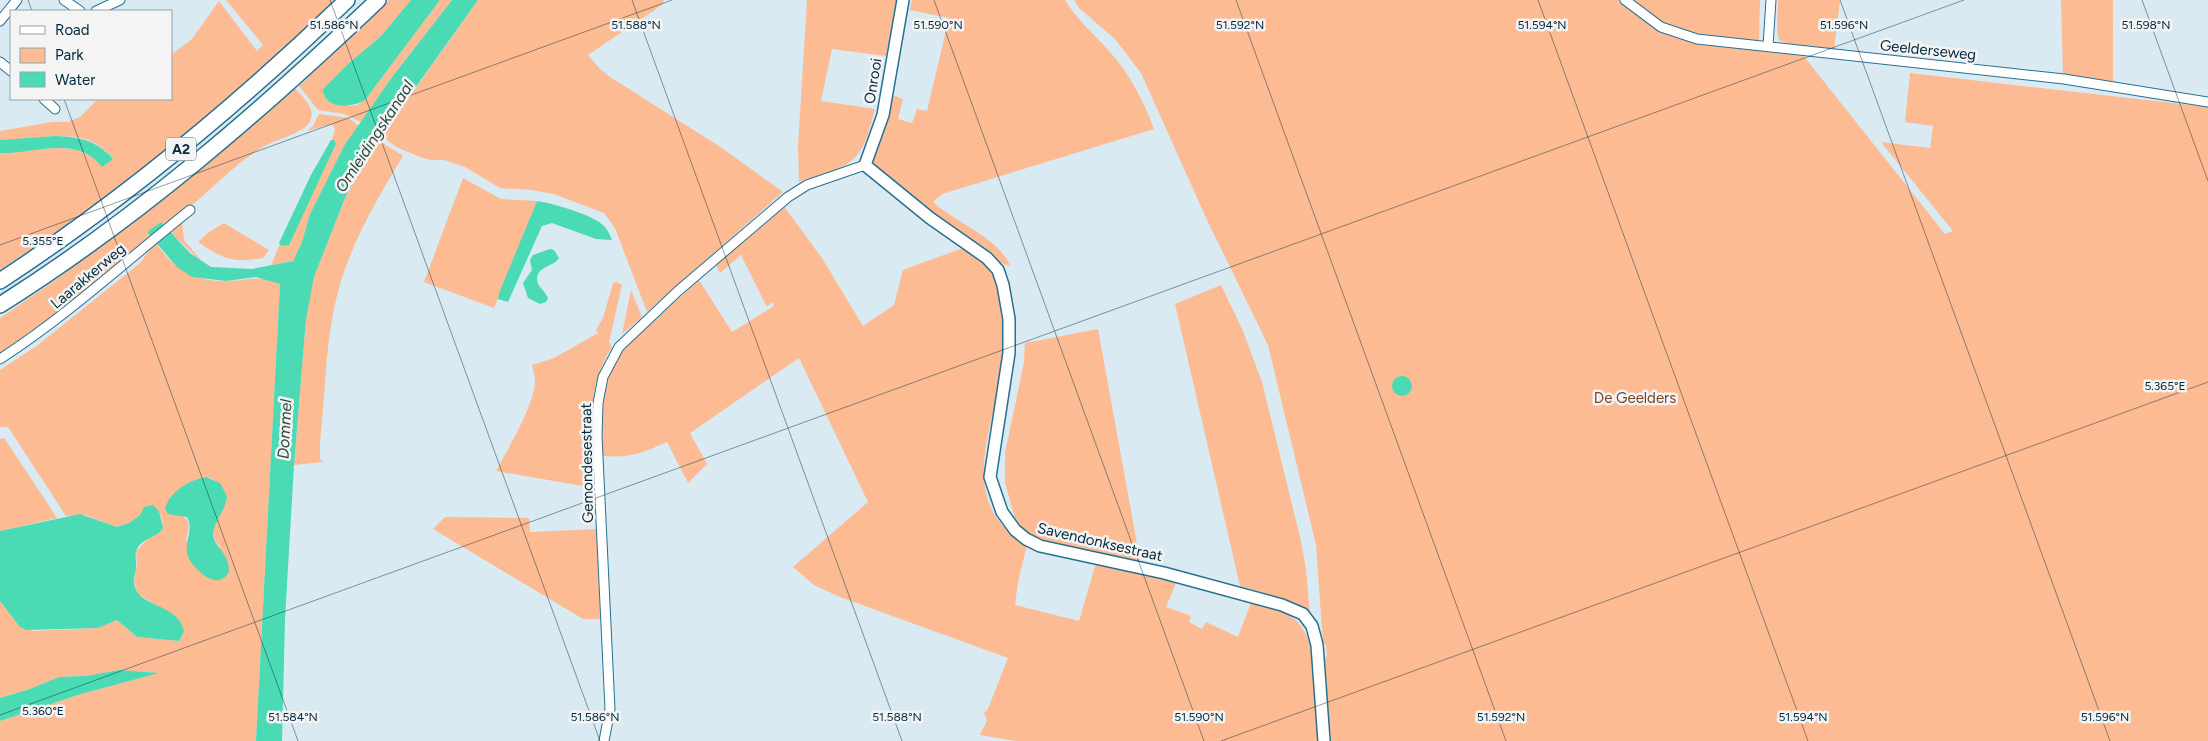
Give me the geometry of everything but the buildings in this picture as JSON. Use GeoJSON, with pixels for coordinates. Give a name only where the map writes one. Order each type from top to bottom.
{"type":"FeatureCollection","features":[{"type":"Feature","properties":{"kind":"highway","name":"A2"},"geometry":{"type":"LineString","coordinates":[[0,281],[112,203],[205,129],[291,54],[347,0]]}},
{"type":"Feature","properties":{"kind":"highway","name":"A2"},"geometry":{"type":"LineString","coordinates":[[0,305],[156,196],[219,145],[308,67],[378,0]]}},
{"type":"Feature","properties":{"kind":"street"},"geometry":{"type":"LineString","coordinates":[[0,21],[17,0]]}},
{"type":"Feature","properties":{"kind":"street"},"geometry":{"type":"LineString","coordinates":[[64,0],[79,10]]}},
{"type":"Feature","properties":{"kind":"street"},"geometry":{"type":"LineString","coordinates":[[98,10],[120,0]]}},
{"type":"Feature","properties":{"kind":"street","name":"Onrooi"},"geometry":{"type":"LineString","coordinates":[[865,165],[883,116],[903,0]]}},
{"type":"Feature","properties":{"kind":"street","name":"Geelderseweg"},"geometry":{"type":"LineString","coordinates":[[1625,0],[1662,27],[1698,39],[2064,79],[2208,102]]}},
{"type":"Feature","properties":{"kind":"street"},"geometry":{"type":"LineString","coordinates":[[1768,46],[1771,0]]}},
{"type":"Feature","properties":{"kind":"street"},"geometry":{"type":"LineString","coordinates":[[0,62],[10,70]]}},
{"type":"Feature","properties":{"kind":"street"},"geometry":{"type":"LineString","coordinates":[[45,100],[55,109]]}},
{"type":"Feature","properties":{"kind":"street","name":"Gemondesestraat"},"geometry":{"type":"LineString","coordinates":[[604,741],[610,709],[597,436],[598,403],[603,377],[619,347],[678,291],[788,197],[807,185],[865,165]]}},
{"type":"Feature","properties":{"kind":"street","name":"Savendonksestraat"},"geometry":{"type":"LineString","coordinates":[[865,165],[930,218],[988,258],[998,270],[1003,285],[1009,319],[1009,353],[990,477],[1002,512],[1015,530],[1026,539],[1040,546],[1164,573],[1282,605],[1303,614],[1312,626],[1317,645],[1324,741]]}},
{"type":"Feature","properties":{"kind":"street","name":"Laarakkerweg"},"geometry":{"type":"LineString","coordinates":[[0,359],[36,336],[90,294],[151,240],[190,210]]}},
{"type":"Feature","properties":{"kind":"green space"},"geometry":{"type":"Polygon","coordinates":[[[226,0],[334,0],[284,52],[160,155],[72,222],[0,270],[0,153],[55,148],[75,149],[95,158],[113,159],[102,148],[76,137],[61,136],[2,141],[0,140],[0,131],[52,122],[68,122],[80,117],[97,100],[172,100],[172,54],[192,39],[219,1],[257,51],[263,45],[226,0]]]}},
{"type":"Feature","properties":{"kind":"green space"},"geometry":{"type":"Polygon","coordinates":[[[389,0],[411,0],[381,36],[348,64],[323,89],[348,106],[357,105],[365,100],[440,0],[452,0],[392,77],[361,122],[344,114],[318,110],[299,86],[389,0]]]}},
{"type":"Feature","properties":{"kind":"green space"},"geometry":{"type":"Polygon","coordinates":[[[478,0],[664,0],[662,5],[588,55],[610,77],[719,146],[783,192],[647,312],[615,228],[604,213],[554,194],[500,188],[465,167],[444,160],[431,160],[420,157],[396,147],[382,136],[478,0]]]}},
{"type":"Feature","properties":{"kind":"green space"},"geometry":{"type":"Polygon","coordinates":[[[807,0],[897,0],[886,56],[832,49],[821,101],[875,109],[863,147],[852,161],[843,166],[799,182],[798,146],[807,0]]]}},
{"type":"Feature","properties":{"kind":"green space"},"geometry":{"type":"Polygon","coordinates":[[[912,0],[1065,0],[1124,70],[1141,99],[1154,129],[942,194],[933,202],[942,210],[986,238],[1004,255],[1010,265],[1003,264],[970,244],[929,213],[927,207],[870,166],[892,95],[903,99],[898,119],[912,123],[917,109],[927,111],[949,18],[910,10],[912,0]]]}},
{"type":"Feature","properties":{"kind":"green space","name":"De Geelders"},"geometry":{"type":"Polygon","coordinates":[[[1074,0],[1622,0],[1656,28],[1802,54],[1945,234],[1953,231],[1881,142],[1930,148],[1933,126],[1905,122],[1910,73],[2208,107],[2208,741],[1330,741],[1325,658],[1327,656],[1326,645],[1323,643],[1316,545],[1268,345],[1207,220],[1141,73],[1115,39],[1079,8],[1074,0]]]}},
{"type":"Feature","properties":{"kind":"green space"},"geometry":{"type":"Polygon","coordinates":[[[1634,0],[1760,0],[1759,41],[1705,35],[1679,28],[1651,15],[1634,0]]]}},
{"type":"Feature","properties":{"kind":"green space"},"geometry":{"type":"Polygon","coordinates":[[[1778,0],[1840,0],[1834,50],[1791,45],[1779,40],[1777,30],[1778,0]]]}},
{"type":"Feature","properties":{"kind":"green space"},"geometry":{"type":"Polygon","coordinates":[[[2061,0],[2113,0],[2113,83],[2063,77],[2061,0]]]}},
{"type":"Feature","properties":{"kind":"green space"},"geometry":{"type":"Polygon","coordinates":[[[295,88],[311,108],[311,118],[306,127],[261,148],[232,169],[192,205],[163,225],[147,232],[150,236],[111,273],[0,356],[0,318],[57,279],[161,200],[225,149],[295,88]]]}},
{"type":"Feature","properties":{"kind":"green space"},"geometry":{"type":"Polygon","coordinates":[[[319,114],[349,118],[359,126],[344,146],[310,214],[302,242],[293,261],[271,265],[280,244],[281,246],[289,244],[336,144],[332,139],[335,130],[333,125],[307,131],[313,126],[319,114]]]}},
{"type":"Feature","properties":{"kind":"green space"},"geometry":{"type":"Polygon","coordinates":[[[378,140],[403,156],[362,230],[345,268],[339,288],[331,325],[327,358],[320,442],[320,459],[323,462],[294,465],[306,319],[314,277],[345,198],[378,140]]]}},
{"type":"Feature","properties":{"kind":"green space"},"geometry":{"type":"Polygon","coordinates":[[[463,178],[501,199],[537,201],[494,308],[424,282],[463,178]]]}},
{"type":"Feature","properties":{"kind":"green space"},"geometry":{"type":"Polygon","coordinates":[[[783,205],[822,258],[863,326],[894,305],[903,270],[963,248],[984,264],[996,281],[1002,309],[1005,353],[984,460],[985,484],[991,507],[1004,527],[1027,545],[1018,582],[1015,605],[1079,621],[1096,563],[1176,583],[1166,607],[1191,616],[1189,622],[1202,629],[1206,622],[1238,637],[1251,603],[1284,613],[1294,619],[1302,628],[1309,641],[1316,676],[1319,741],[1016,741],[980,735],[987,721],[984,712],[987,711],[1008,658],[840,597],[814,585],[793,567],[868,502],[799,358],[690,433],[707,464],[688,483],[667,442],[636,454],[603,456],[602,416],[604,403],[609,378],[619,353],[699,280],[732,332],[774,306],[772,302],[767,307],[741,255],[720,273],[716,265],[783,205]]]}},
{"type":"Feature","properties":{"kind":"green space"},"geometry":{"type":"Polygon","coordinates":[[[182,220],[184,240],[205,265],[169,231],[182,220]]]}},
{"type":"Feature","properties":{"kind":"green space"},"geometry":{"type":"Polygon","coordinates":[[[224,223],[269,250],[263,258],[235,260],[221,256],[198,242],[209,232],[224,223]]]}},
{"type":"Feature","properties":{"kind":"green space"},"geometry":{"type":"Polygon","coordinates":[[[155,242],[177,267],[193,276],[203,279],[227,281],[265,279],[280,284],[256,741],[0,741],[0,721],[81,694],[158,673],[119,670],[86,676],[59,677],[27,690],[0,698],[0,601],[13,618],[33,631],[98,628],[117,620],[137,637],[179,641],[184,632],[154,604],[137,593],[134,581],[137,565],[136,551],[163,523],[159,511],[140,515],[129,523],[117,527],[85,515],[66,516],[8,427],[0,427],[0,370],[38,345],[140,263],[155,242]],[[206,477],[199,479],[180,515],[188,523],[186,541],[220,547],[213,534],[213,479],[206,477]]]}},
{"type":"Feature","properties":{"kind":"green space"},"geometry":{"type":"Polygon","coordinates":[[[617,282],[622,285],[609,342],[612,347],[603,363],[593,397],[591,433],[594,488],[496,471],[520,427],[534,391],[535,381],[532,365],[554,358],[598,333],[596,330],[603,318],[613,283],[617,282]]]}},
{"type":"Feature","properties":{"kind":"green space"},"geometry":{"type":"Polygon","coordinates":[[[1221,285],[1243,331],[1262,382],[1301,541],[1306,569],[1310,614],[1288,600],[1240,586],[1175,304],[1221,285]]]}},
{"type":"Feature","properties":{"kind":"green space"},"geometry":{"type":"Polygon","coordinates":[[[631,290],[642,317],[622,334],[631,290]]]}},
{"type":"Feature","properties":{"kind":"green space"},"geometry":{"type":"Polygon","coordinates":[[[1098,329],[1140,560],[1129,561],[1035,539],[1024,531],[1015,519],[1005,482],[1005,453],[1024,362],[1025,343],[1098,329]]]}},
{"type":"Feature","properties":{"kind":"green space"},"geometry":{"type":"Polygon","coordinates":[[[3,438],[57,518],[0,531],[0,439],[3,438]]]}},
{"type":"Feature","properties":{"kind":"green space"},"geometry":{"type":"Polygon","coordinates":[[[445,517],[529,518],[530,532],[597,529],[600,619],[583,619],[433,529],[445,517]]]}},
{"type":"Feature","properties":{"kind":"water"},"geometry":{"type":"Polygon","coordinates":[[[411,0],[440,0],[365,100],[346,106],[333,104],[328,101],[323,89],[348,64],[381,36],[411,0]]]}},
{"type":"Feature","properties":{"kind":"water"},"geometry":{"type":"Polygon","coordinates":[[[452,0],[478,0],[378,140],[362,166],[345,198],[314,277],[306,319],[294,465],[285,619],[282,741],[256,741],[280,284],[256,277],[226,281],[192,277],[177,267],[147,232],[161,222],[190,253],[211,267],[252,269],[293,261],[302,242],[310,214],[344,146],[392,77],[452,0]]]}},
{"type":"Feature","properties":{"kind":"water"},"geometry":{"type":"Polygon","coordinates":[[[55,136],[72,137],[87,141],[101,148],[113,159],[102,167],[92,157],[68,148],[0,153],[0,140],[55,136]]]}},
{"type":"Feature","properties":{"kind":"water"},"geometry":{"type":"Polygon","coordinates":[[[331,140],[334,140],[336,144],[289,245],[281,246],[279,243],[311,175],[331,140]]]}},
{"type":"Feature","properties":{"kind":"water"},"geometry":{"type":"Polygon","coordinates":[[[537,201],[562,207],[599,222],[608,231],[612,240],[596,239],[552,223],[542,226],[508,302],[498,299],[499,293],[537,201]]]}},
{"type":"Feature","properties":{"kind":"water"},"geometry":{"type":"Polygon","coordinates":[[[550,249],[554,250],[559,258],[542,269],[537,275],[538,284],[548,298],[546,302],[540,304],[528,298],[523,283],[532,270],[530,260],[533,255],[550,249]]]}},
{"type":"Feature","properties":{"kind":"water"},"geometry":{"type":"Polygon","coordinates":[[[1402,376],[1409,379],[1412,386],[1409,393],[1402,396],[1395,393],[1392,386],[1395,379],[1402,376]]]}},
{"type":"Feature","properties":{"kind":"water"},"geometry":{"type":"Polygon","coordinates":[[[206,477],[220,483],[227,496],[225,506],[215,525],[213,534],[224,554],[229,571],[225,577],[218,580],[211,579],[202,574],[192,564],[188,556],[189,524],[187,517],[168,514],[165,509],[171,497],[181,487],[206,477]]]}},
{"type":"Feature","properties":{"kind":"water"},"geometry":{"type":"Polygon","coordinates":[[[153,505],[159,511],[163,528],[139,545],[136,554],[134,583],[142,597],[167,610],[181,623],[184,632],[179,641],[137,637],[117,620],[98,628],[26,630],[20,627],[0,601],[0,531],[80,514],[117,527],[129,523],[140,515],[144,507],[153,505]]]}},
{"type":"Feature","properties":{"kind":"water"},"geometry":{"type":"Polygon","coordinates":[[[119,670],[159,673],[81,694],[0,721],[0,698],[27,690],[59,677],[86,676],[119,670]]]}},
{"type":"Feature","properties":{"kind":"water label","name":"Omleidingskanaal"},"geometry":{"type":"Point","coordinates":[374,136]}},
{"type":"Feature","properties":{"kind":"water label","name":"Dommel"},"geometry":{"type":"Point","coordinates":[284,429]}}]}
